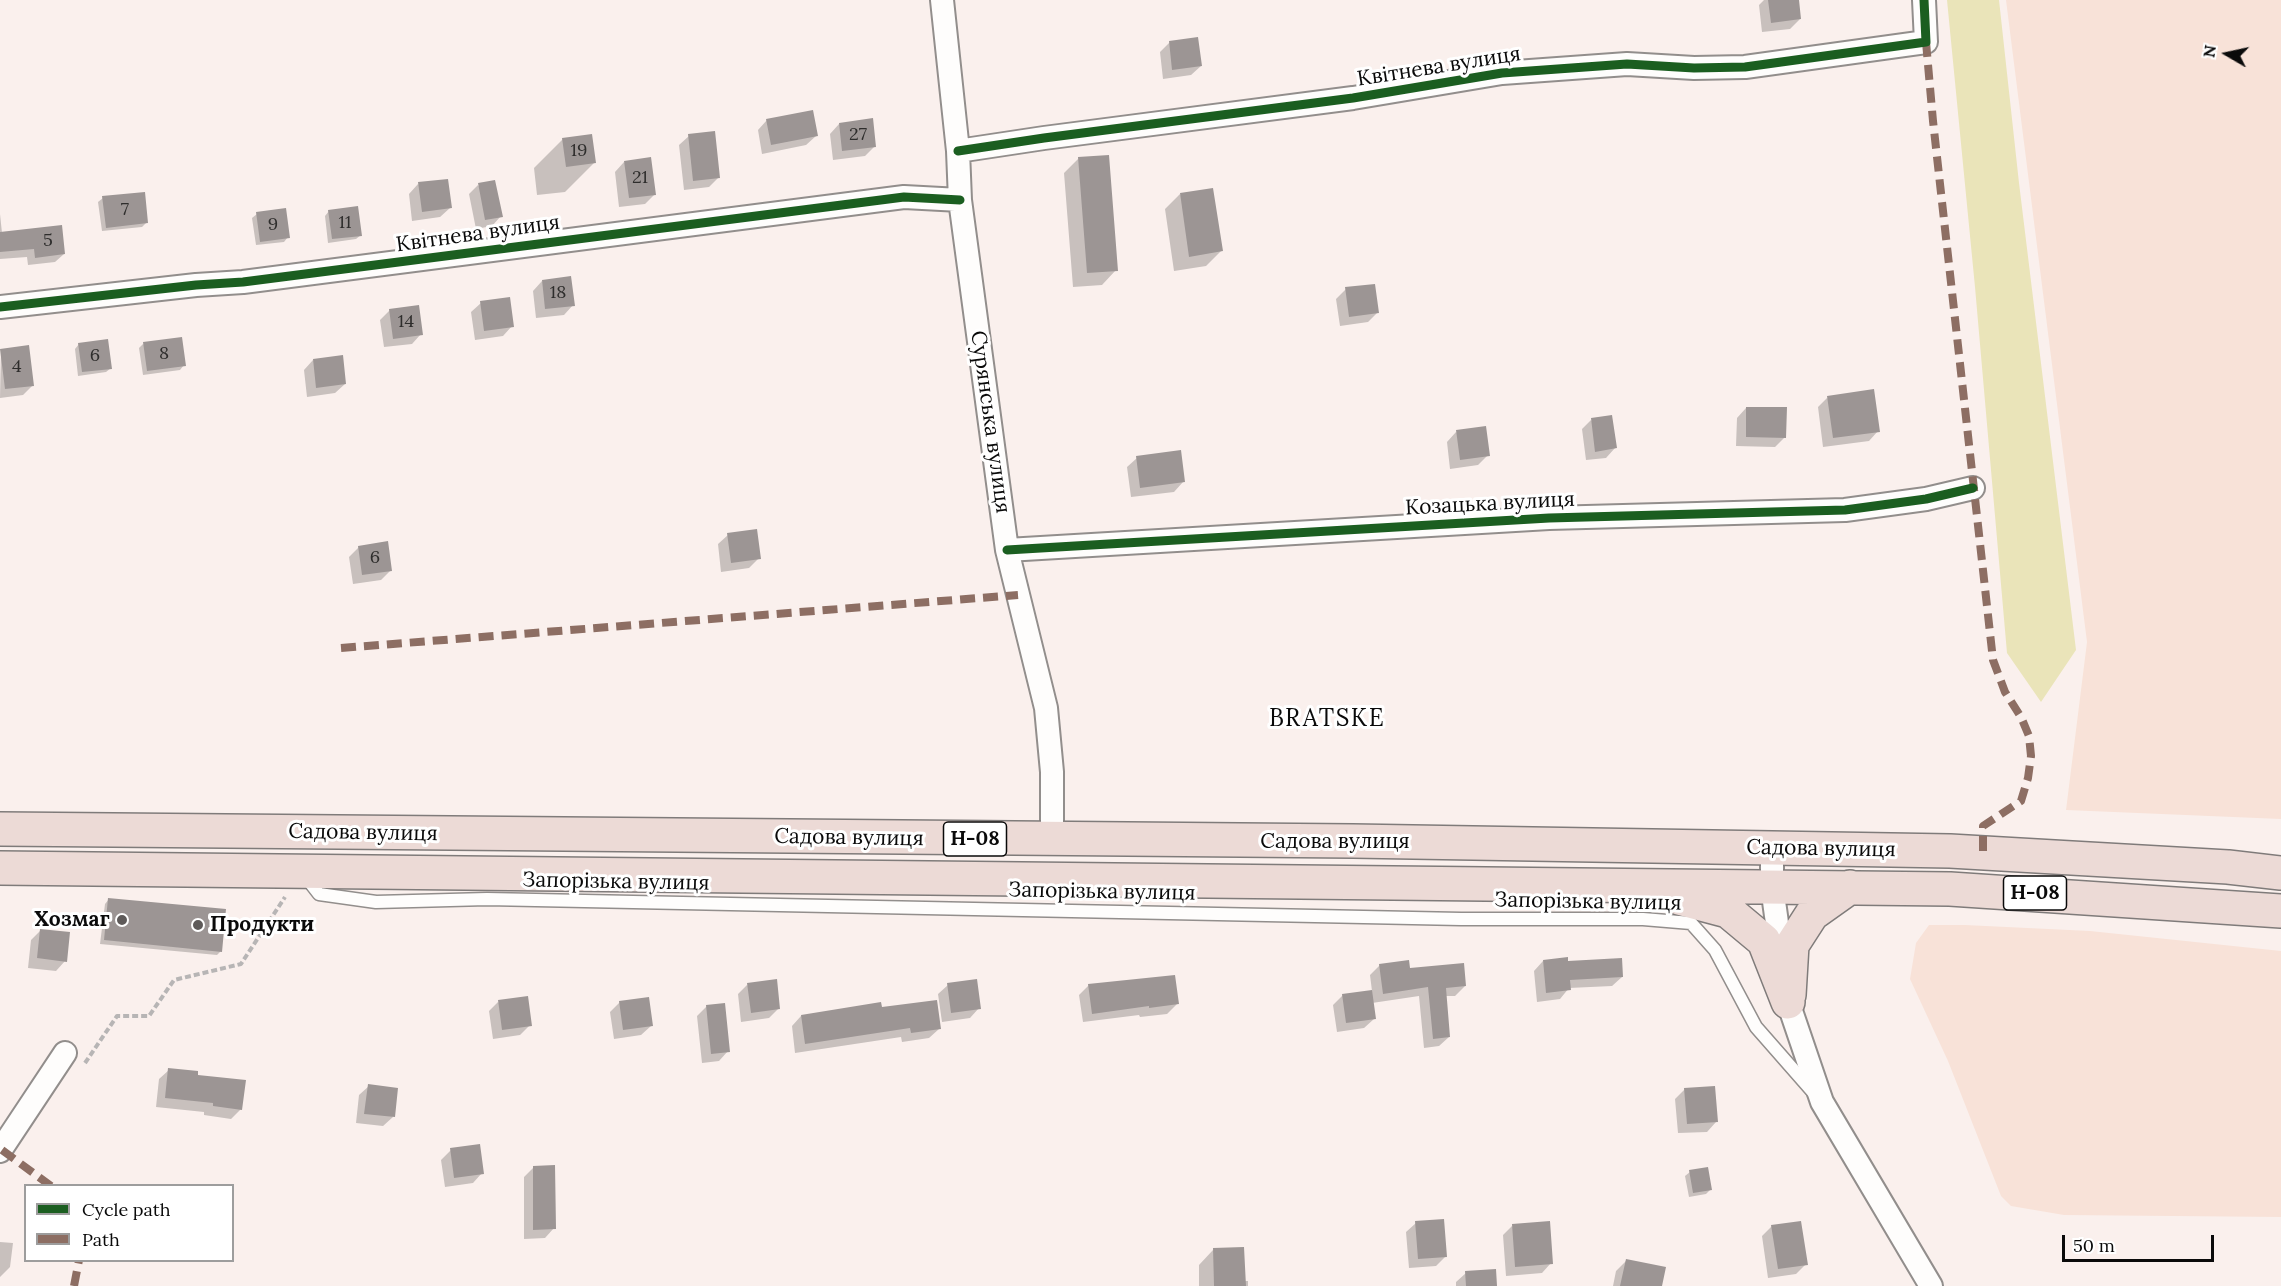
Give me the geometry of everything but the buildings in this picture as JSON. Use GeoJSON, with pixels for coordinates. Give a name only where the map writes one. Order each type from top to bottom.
{"type":"FeatureCollection","features":[{"type":"Feature","properties":{"kind":"main road","name":"Садова вулиця"},"geometry":{"type":"LineString","coordinates":[[0,830],[1353,841],[1950,851],[2228,867],[2281,873]]}},
{"type":"Feature","properties":{"kind":"main road","name":"Садова вулиця"},"geometry":{"type":"LineString","coordinates":[[0,868],[1780,887]]}},
{"type":"Feature","properties":{"kind":"main road"},"geometry":{"type":"LineString","coordinates":[[1638,886],[1728,911],[1764,941],[1788,1002]]}},
{"type":"Feature","properties":{"kind":"main road","name":"Н-08"},"geometry":{"type":"LineString","coordinates":[[1780,887],[1962,889],[2281,911]]}},
{"type":"Feature","properties":{"kind":"main road"},"geometry":{"type":"LineString","coordinates":[[1788,1002],[1792,945],[1812,914],[1850,887]]}},
{"type":"Feature","properties":{"kind":"street","name":"Сурянська вулиця"},"geometry":{"type":"LineString","coordinates":[[942,0],[958,152],[960,200],[1007,550],[1046,708],[1052,772],[1052,840]]}},
{"type":"Feature","properties":{"kind":"street","name":"Квітнева вулиця"},"geometry":{"type":"LineString","coordinates":[[958,152],[1044,138],[1353,98],[1502,74],[1628,64],[1694,68],[1745,67],[1926,42],[1924,0]]}},
{"type":"Feature","properties":{"kind":"street","name":"Квітнева вулиця"},"geometry":{"type":"LineString","coordinates":[[0,307],[196,285],[243,282],[904,197],[960,200]]}},
{"type":"Feature","properties":{"kind":"street","name":"Козацька вулиця"},"geometry":{"type":"LineString","coordinates":[[1007,550],[1549,518],[1845,510],[1926,499],[1973,488]]}},
{"type":"Feature","properties":{"kind":"street"},"geometry":{"type":"LineString","coordinates":[[1772,848],[1780,887],[1788,1002],[1822,1102],[1931,1286]]}},
{"type":"Feature","properties":{"kind":"street"},"geometry":{"type":"LineString","coordinates":[[0,1151],[47,1083],[75,1059]]}},
{"type":"Feature","properties":{"kind":"lane","name":"Запорізька вулиця"},"geometry":{"type":"LineString","coordinates":[[302,872],[319,894],[376,902],[499,899],[1461,919],[1643,919],[1691,923],[1715,950],[1756,1027],[1822,1102]]}},
{"type":"Feature","properties":{"kind":"path"},"geometry":{"type":"LineString","coordinates":[[75,1059],[117,1016],[149,1016],[174,980],[241,964],[302,872]]}},
{"type":"Feature","properties":{"kind":"shaded area"},"geometry":{"type":"Polygon","coordinates":[[[1947,0],[1999,0],[2076,650],[2041,702],[2007,653],[1947,0]]]}},
{"type":"Feature","properties":{"kind":"shaded area"},"geometry":{"type":"Polygon","coordinates":[[[2006,0],[2281,0],[2281,819],[2066,810],[2087,642],[2006,0]]]}},
{"type":"Feature","properties":{"kind":"shaded area"},"geometry":{"type":"Polygon","coordinates":[[[1929,925],[2090,931],[2281,951],[2281,1217],[2064,1215],[2011,1206],[2001,1196],[1948,1061],[1910,979],[1916,943],[1929,925]]]}},
{"type":"Feature","properties":{"kind":"marked path"},"geometry":{"type":"LineString","coordinates":[[1926,42],[1993,660],[2005,692],[2021,717],[2029,736],[2031,756],[2028,778],[2021,801],[1983,826],[1983,853]]}},
{"type":"Feature","properties":{"kind":"marked path"},"geometry":{"type":"LineString","coordinates":[[341,648],[1018,595]]}},
{"type":"Feature","properties":{"kind":"marked path"},"geometry":{"type":"LineString","coordinates":[[2,1150],[48,1184]]}},
{"type":"Feature","properties":{"kind":"marked path"},"geometry":{"type":"LineString","coordinates":[[74,1286],[79,1262]]}},
{"type":"Feature","properties":{"kind":"cycle path"},"geometry":{"type":"LineString","coordinates":[[958,151],[1353,98],[1502,73],[1627,64],[1694,68],[1745,67],[1926,42],[1924,0]]}},
{"type":"Feature","properties":{"kind":"cycle path"},"geometry":{"type":"LineString","coordinates":[[0,307],[196,285],[243,282],[904,197],[960,200]]}},
{"type":"Feature","properties":{"kind":"cycle path"},"geometry":{"type":"LineString","coordinates":[[1007,550],[1549,518],[1845,510],[1926,499],[1973,488]]}},
{"type":"Feature","properties":{"kind":"place","name":"Хозмаг"},"geometry":{"type":"Point","coordinates":[122,920]}},
{"type":"Feature","properties":{"kind":"place","name":"Продукти"},"geometry":{"type":"Point","coordinates":[198,925]}},
{"type":"Feature","properties":{"kind":"district","name":"BRATSKE"},"geometry":{"type":"Point","coordinates":[1327,719]}}]}
